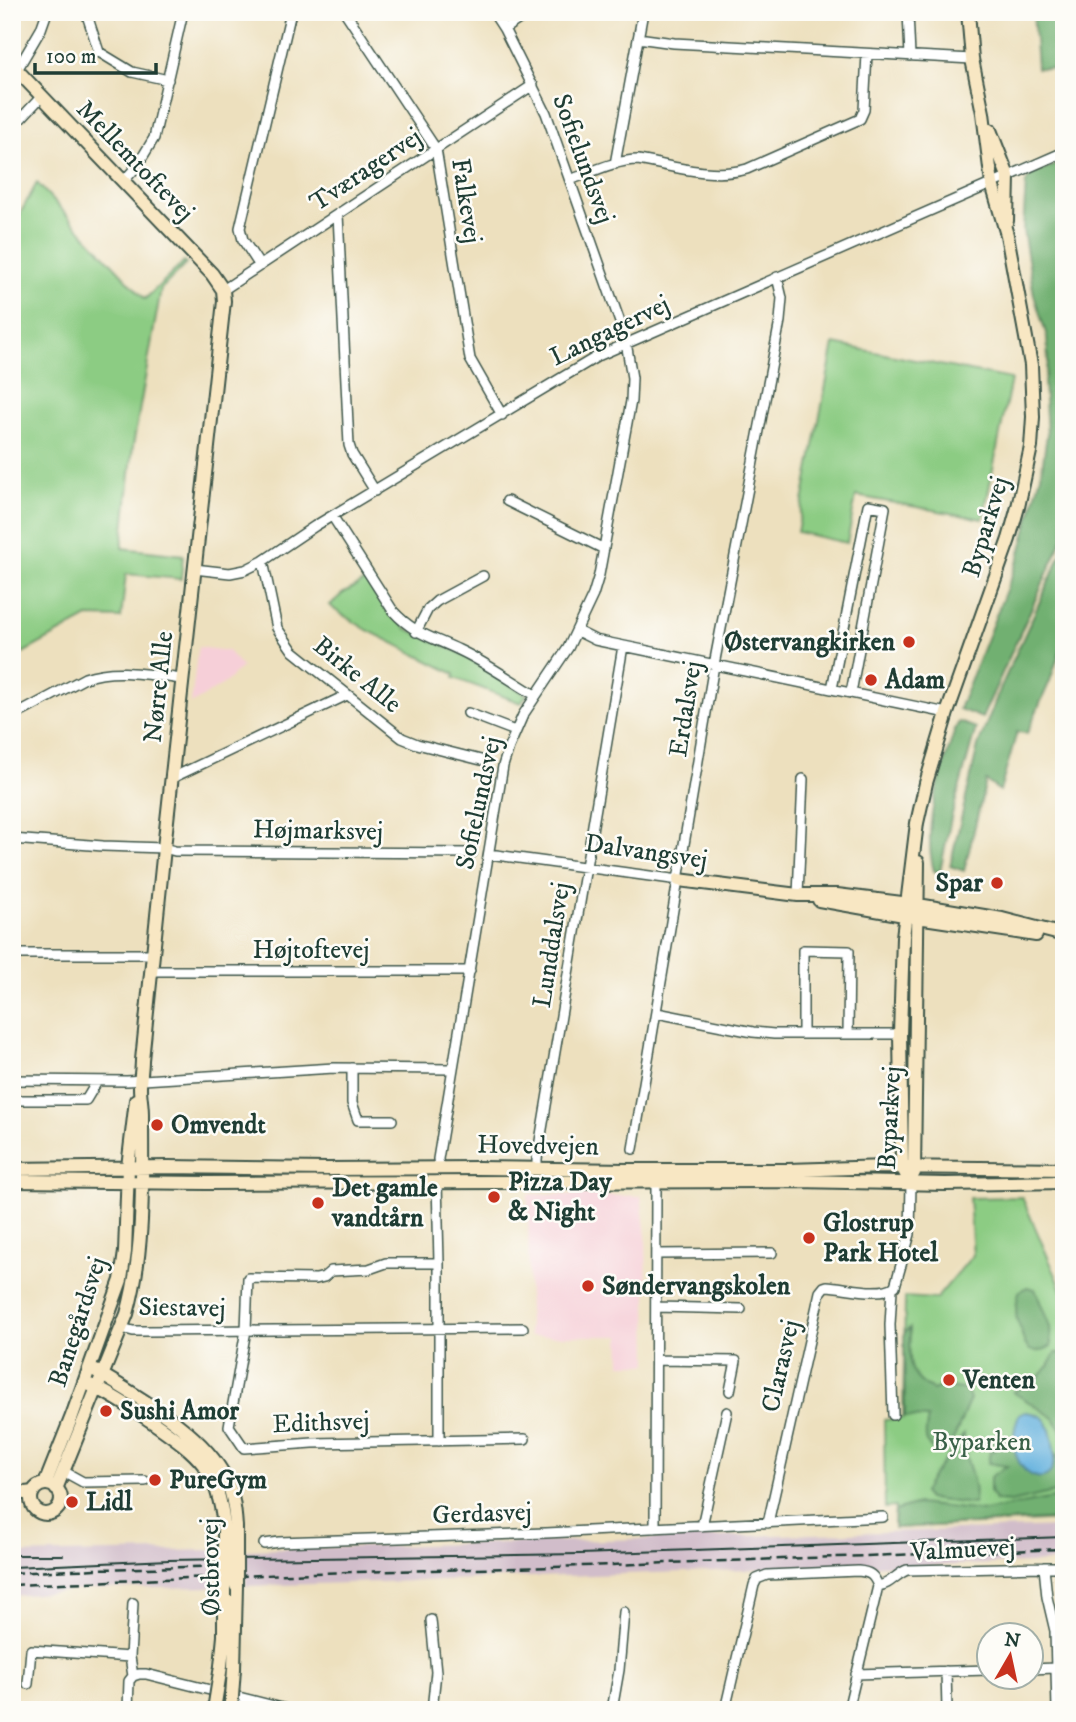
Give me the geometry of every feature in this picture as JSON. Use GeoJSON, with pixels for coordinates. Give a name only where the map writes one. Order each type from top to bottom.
{"type":"FeatureCollection","features":[{"type":"Feature","properties":{"kind":"street"},"geometry":{"type":"LineString","coordinates":[[15,68],[41,29],[47,12]]}},
{"type":"Feature","properties":{"kind":"street"},"geometry":{"type":"LineString","coordinates":[[86,12],[99,51],[132,72],[168,80]]}},
{"type":"Feature","properties":{"kind":"street"},"geometry":{"type":"LineString","coordinates":[[123,182],[152,142],[183,12]]}},
{"type":"Feature","properties":{"kind":"street"},"geometry":{"type":"LineString","coordinates":[[260,266],[243,240],[240,228],[291,12]]}},
{"type":"Feature","properties":{"kind":"street","name":"Falkevej"},"geometry":{"type":"LineString","coordinates":[[345,12],[436,149],[470,359],[502,415]]}},
{"type":"Feature","properties":{"kind":"street","name":"Sofielundsvej"},"geometry":{"type":"LineString","coordinates":[[493,12],[505,29],[546,113],[621,325]]}},
{"type":"Feature","properties":{"kind":"street"},"geometry":{"type":"LineString","coordinates":[[505,29],[530,12]]}},
{"type":"Feature","properties":{"kind":"street"},"geometry":{"type":"LineString","coordinates":[[615,164],[643,12]]}},
{"type":"Feature","properties":{"kind":"street"},"geometry":{"type":"LineString","coordinates":[[908,12],[910,56]]}},
{"type":"Feature","properties":{"kind":"street","name":"Byparkvej"},"geometry":{"type":"LineString","coordinates":[[911,1184],[900,1034],[917,823],[947,713],[1009,539],[1031,447],[1033,417],[1031,365],[1007,235],[992,184],[983,113],[972,59],[968,12]]}},
{"type":"Feature","properties":{"kind":"street"},"geometry":{"type":"LineString","coordinates":[[638,38],[674,43],[972,59]]}},
{"type":"Feature","properties":{"kind":"street"},"geometry":{"type":"LineString","coordinates":[[570,180],[615,164],[638,160],[712,173],[747,169],[860,119],[864,110],[867,54]]}},
{"type":"Feature","properties":{"kind":"street","name":"Mellemtoftevej"},"geometry":{"type":"LineString","coordinates":[[15,68],[212,274],[223,290]]}},
{"type":"Feature","properties":{"kind":"street","name":"Tværagervej"},"geometry":{"type":"LineString","coordinates":[[223,290],[533,85]]}},
{"type":"Feature","properties":{"kind":"street"},"geometry":{"type":"LineString","coordinates":[[12,128],[42,96]]}},
{"type":"Feature","properties":{"kind":"street","name":"Byparkvej"},"geometry":{"type":"LineString","coordinates":[[983,113],[1008,176],[1007,235]]}},
{"type":"Feature","properties":{"kind":"street","name":"Langagervej"},"geometry":{"type":"LineString","coordinates":[[194,569],[230,573],[245,570],[576,368],[626,342],[1064,152]]}},
{"type":"Feature","properties":{"kind":"street"},"geometry":{"type":"LineString","coordinates":[[338,214],[349,444],[352,454],[375,491]]}},
{"type":"Feature","properties":{"kind":"street","name":"Erdalsvej"},"geometry":{"type":"LineString","coordinates":[[633,1149],[714,665],[780,321],[782,298],[777,277]]}},
{"type":"Feature","properties":{"kind":"street","name":"Nørre Alle"},"geometry":{"type":"LineString","coordinates":[[128,1167],[140,1085],[223,314],[223,290]]}},
{"type":"Feature","properties":{"kind":"street","name":"Sofielundsvej"},"geometry":{"type":"LineString","coordinates":[[439,1168],[438,1159],[503,766],[515,731],[535,695],[568,648],[596,585],[631,401],[632,378],[626,342]]}},
{"type":"Feature","properties":{"kind":"street"},"geometry":{"type":"LineString","coordinates":[[507,501],[604,549]]}},
{"type":"Feature","properties":{"kind":"street"},"geometry":{"type":"LineString","coordinates":[[832,689],[867,505],[885,508],[851,693]]}},
{"type":"Feature","properties":{"kind":"street"},"geometry":{"type":"LineString","coordinates":[[333,517],[393,611],[403,621],[416,632],[461,650],[535,695]]}},
{"type":"Feature","properties":{"kind":"street","name":"Birke Alle"},"geometry":{"type":"LineString","coordinates":[[263,561],[277,628],[293,651],[402,738],[485,761]]}},
{"type":"Feature","properties":{"kind":"street"},"geometry":{"type":"LineString","coordinates":[[416,632],[428,609],[437,601],[484,576]]}},
{"type":"Feature","properties":{"kind":"street"},"geometry":{"type":"LineString","coordinates":[[577,631],[591,639],[947,713]]}},
{"type":"Feature","properties":{"kind":"street","name":"Lunddalsvej"},"geometry":{"type":"LineString","coordinates":[[530,1169],[537,1159],[624,646]]}},
{"type":"Feature","properties":{"kind":"street"},"geometry":{"type":"LineString","coordinates":[[12,717],[98,673],[120,672],[183,678]]}},
{"type":"Feature","properties":{"kind":"street"},"geometry":{"type":"LineString","coordinates":[[172,778],[347,695]]}},
{"type":"Feature","properties":{"kind":"street"},"geometry":{"type":"LineString","coordinates":[[468,713],[515,731]]}},
{"type":"Feature","properties":{"kind":"street"},"geometry":{"type":"LineString","coordinates":[[798,895],[803,779]]}},
{"type":"Feature","properties":{"kind":"street","name":"Højmarksvej"},"geometry":{"type":"LineString","coordinates":[[12,839],[164,848],[175,851],[472,853]]}},
{"type":"Feature","properties":{"kind":"street","name":"Dalvangsvej"},"geometry":{"type":"LineString","coordinates":[[489,854],[798,895],[832,903],[1002,919],[1064,937]]}},
{"type":"Feature","properties":{"kind":"street","name":"Byparkvej"},"geometry":{"type":"LineString","coordinates":[[909,1168],[915,1046],[912,910]]}},
{"type":"Feature","properties":{"kind":"street"},"geometry":{"type":"LineString","coordinates":[[803,1034],[803,950],[849,951],[848,1034]]}},
{"type":"Feature","properties":{"kind":"street"},"geometry":{"type":"LineString","coordinates":[[12,954],[153,954]]}},
{"type":"Feature","properties":{"kind":"street","name":"Højtoftevej"},"geometry":{"type":"LineString","coordinates":[[151,971],[470,971]]}},
{"type":"Feature","properties":{"kind":"street"},"geometry":{"type":"LineString","coordinates":[[657,1013],[753,1032],[900,1034]]}},
{"type":"Feature","properties":{"kind":"street"},"geometry":{"type":"LineString","coordinates":[[352,1068],[352,1103],[358,1120],[392,1120]]}},
{"type":"Feature","properties":{"kind":"street"},"geometry":{"type":"LineString","coordinates":[[12,1080],[95,1081],[140,1085],[321,1069],[453,1069]]}},
{"type":"Feature","properties":{"kind":"street"},"geometry":{"type":"LineString","coordinates":[[12,1100],[86,1100],[95,1081]]}},
{"type":"Feature","properties":{"kind":"street","name":"Nørre Alle"},"geometry":{"type":"LineString","coordinates":[[140,1085],[142,1182]]}},
{"type":"Feature","properties":{"kind":"street","name":"Banegårdsvej"},"geometry":{"type":"LineString","coordinates":[[51,1487],[52,1469],[121,1280],[125,1252],[128,1167]]}},
{"type":"Feature","properties":{"kind":"street","name":"Hovedvejen"},"geometry":{"type":"LineString","coordinates":[[12,1169],[1064,1169]]}},
{"type":"Feature","properties":{"kind":"street"},"geometry":{"type":"LineString","coordinates":[[439,1441],[437,1181],[445,1174],[484,1174],[530,1169]]}},
{"type":"Feature","properties":{"kind":"street","name":"Hovedvejen"},"geometry":{"type":"LineString","coordinates":[[12,1181],[820,1181],[911,1184],[1064,1182]]}},
{"type":"Feature","properties":{"kind":"street"},"geometry":{"type":"LineString","coordinates":[[655,1528],[656,1181]]}},
{"type":"Feature","properties":{"kind":"street","name":"Banegårdsvej"},"geometry":{"type":"LineString","coordinates":[[51,1487],[63,1471],[122,1328],[134,1288],[142,1182]]}},
{"type":"Feature","properties":{"kind":"street"},"geometry":{"type":"LineString","coordinates":[[893,1415],[890,1325],[892,1289],[897,1283],[910,1234],[911,1184]]}},
{"type":"Feature","properties":{"kind":"street"},"geometry":{"type":"LineString","coordinates":[[656,1254],[772,1254]]}},
{"type":"Feature","properties":{"kind":"street","name":"Siestavej"},"geometry":{"type":"LineString","coordinates":[[122,1328],[137,1331],[246,1330],[248,1278],[316,1279],[331,1271],[369,1269],[382,1264],[439,1263]]}},
{"type":"Feature","properties":{"kind":"street","name":"Clarasvej"},"geometry":{"type":"LineString","coordinates":[[768,1523],[821,1289],[827,1286],[882,1292],[892,1289]]}},
{"type":"Feature","properties":{"kind":"street"},"geometry":{"type":"LineString","coordinates":[[656,1307],[741,1309]]}},
{"type":"Feature","properties":{"kind":"street"},"geometry":{"type":"LineString","coordinates":[[246,1330],[523,1328]]}},
{"type":"Feature","properties":{"kind":"street","name":"Edithsvej"},"geometry":{"type":"LineString","coordinates":[[246,1330],[229,1426],[244,1448],[313,1443],[525,1439]]}},
{"type":"Feature","properties":{"kind":"street"},"geometry":{"type":"LineString","coordinates":[[656,1360],[736,1361],[730,1391]]}},
{"type":"Feature","properties":{"kind":"street","name":"Østbrovej"},"geometry":{"type":"LineString","coordinates":[[89,1367],[100,1381],[174,1423],[202,1446],[227,1481],[233,1502],[230,1527],[230,1596],[224,1636],[230,1710]]}},
{"type":"Feature","properties":{"kind":"street","name":"Østbrovej"},"geometry":{"type":"LineString","coordinates":[[83,1382],[100,1381]]}},
{"type":"Feature","properties":{"kind":"street"},"geometry":{"type":"LineString","coordinates":[[702,1526],[727,1412]]}},
{"type":"Feature","properties":{"kind":"street"},"geometry":{"type":"LineString","coordinates":[[63,1471],[83,1482],[145,1481]]}},
{"type":"Feature","properties":{"kind":"street"},"geometry":{"type":"LineString","coordinates":[[38,1486],[51,1487],[60,1494],[60,1504],[51,1513],[39,1513],[34,1509],[32,1497],[38,1486]]}},
{"type":"Feature","properties":{"kind":"street"},"geometry":{"type":"LineString","coordinates":[[12,1492],[25,1493],[32,1497]]}},
{"type":"Feature","properties":{"kind":"street"},"geometry":{"type":"LineString","coordinates":[[12,1498],[32,1497]]}},
{"type":"Feature","properties":{"kind":"street","name":"Gerdasvej"},"geometry":{"type":"LineString","coordinates":[[264,1544],[883,1517]]}},
{"type":"Feature","properties":{"kind":"street"},"geometry":{"type":"LineString","coordinates":[[1044,1567],[1047,1597],[1059,1648],[1056,1668],[1060,1690],[1057,1710]]}},
{"type":"Feature","properties":{"kind":"street","name":"Valmuevej"},"geometry":{"type":"LineString","coordinates":[[725,1710],[757,1579],[770,1575],[866,1571],[875,1578],[878,1586],[887,1585],[896,1575],[907,1570],[1064,1567]]}},
{"type":"Feature","properties":{"kind":"street"},"geometry":{"type":"LineString","coordinates":[[848,1710],[878,1586]]}},
{"type":"Feature","properties":{"kind":"street"},"geometry":{"type":"LineString","coordinates":[[128,1710],[130,1681],[133,1676],[130,1657],[133,1603]]}},
{"type":"Feature","properties":{"kind":"street"},"geometry":{"type":"LineString","coordinates":[[612,1710],[624,1612]]}},
{"type":"Feature","properties":{"kind":"street"},"geometry":{"type":"LineString","coordinates":[[432,1620],[436,1672],[432,1710]]}},
{"type":"Feature","properties":{"kind":"street"},"geometry":{"type":"LineString","coordinates":[[28,1684],[32,1650],[130,1657]]}},
{"type":"Feature","properties":{"kind":"street","name":"Østbrovej"},"geometry":{"type":"LineString","coordinates":[[214,1710],[228,1667]]}},
{"type":"Feature","properties":{"kind":"street"},"geometry":{"type":"LineString","coordinates":[[1044,1668],[1056,1668]]}},
{"type":"Feature","properties":{"kind":"street"},"geometry":{"type":"LineString","coordinates":[[856,1674],[974,1670]]}},
{"type":"Feature","properties":{"kind":"street"},"geometry":{"type":"LineString","coordinates":[[946,1671],[947,1710]]}},
{"type":"Feature","properties":{"kind":"street"},"geometry":{"type":"LineString","coordinates":[[133,1676],[146,1674],[290,1710]]}},
{"type":"Feature","properties":{"kind":"shaded area"},"geometry":{"type":"Polygon","coordinates":[[[198,647],[228,651],[242,667],[225,683],[191,704],[198,647]]]}},
{"type":"Feature","properties":{"kind":"shaded area","name":"Søndervangskolen"},"geometry":{"type":"Polygon","coordinates":[[[528,1194],[641,1196],[646,1236],[648,1364],[621,1364],[620,1336],[529,1336],[528,1194]]]}},
{"type":"Feature","properties":{"kind":"shaded area"},"geometry":{"type":"Polygon","coordinates":[[[1064,1527],[1064,1562],[246,1586],[246,1550],[1064,1527]]]}},
{"type":"Feature","properties":{"kind":"shaded area"},"geometry":{"type":"Polygon","coordinates":[[[214,1550],[214,1587],[99,1589],[12,1596],[12,1554],[214,1550]]]}},
{"type":"Feature","properties":{"kind":"green space"},"geometry":{"type":"Polygon","coordinates":[[[1033,12],[1064,12],[1064,69],[1037,68],[1033,12]]]}},
{"type":"Feature","properties":{"kind":"green space"},"geometry":{"type":"Polygon","coordinates":[[[1064,161],[1064,536],[982,718],[959,709],[1019,557],[1041,475],[1047,435],[1044,381],[1048,363],[1047,337],[1034,295],[1023,230],[1026,182],[1031,175],[1064,161]]]}},
{"type":"Feature","properties":{"kind":"green space"},"geometry":{"type":"Polygon","coordinates":[[[37,183],[145,299],[184,262],[186,264],[161,289],[133,446],[122,548],[183,555],[181,579],[126,574],[121,618],[88,617],[12,659],[12,228],[37,183]]]}},
{"type":"Feature","properties":{"kind":"green space"},"geometry":{"type":"Polygon","coordinates":[[[834,344],[1011,379],[983,519],[856,496],[847,543],[797,532],[834,344]]]}},
{"type":"Feature","properties":{"kind":"green space"},"geometry":{"type":"Polygon","coordinates":[[[1064,548],[1064,639],[1050,681],[1027,733],[1017,732],[1000,791],[986,781],[964,871],[950,866],[978,746],[1000,689],[1064,548]]]}},
{"type":"Feature","properties":{"kind":"green space"},"geometry":{"type":"Polygon","coordinates":[[[369,579],[391,614],[407,629],[459,652],[527,695],[521,703],[454,678],[455,674],[367,630],[330,605],[342,594],[369,579]]]}},
{"type":"Feature","properties":{"kind":"green space"},"geometry":{"type":"Polygon","coordinates":[[[959,722],[976,728],[951,818],[940,872],[934,871],[931,853],[932,817],[939,781],[959,722]]]}},
{"type":"Feature","properties":{"kind":"green space","name":"Byparken"},"geometry":{"type":"Polygon","coordinates":[[[1022,1197],[1064,1294],[1064,1520],[894,1528],[895,1507],[885,1508],[884,1420],[903,1418],[905,1297],[936,1299],[973,1255],[969,1198],[1022,1197]]]}},
{"type":"Feature","properties":{"kind":"green space"},"geometry":{"type":"Polygon","coordinates":[[[1027,1287],[1035,1289],[1050,1327],[1051,1346],[1038,1351],[1027,1347],[1017,1320],[1019,1292],[1027,1287]]]}},
{"type":"Feature","properties":{"kind":"green space"},"geometry":{"type":"Polygon","coordinates":[[[910,1328],[911,1364],[917,1378],[933,1390],[943,1386],[967,1390],[970,1400],[955,1436],[939,1454],[927,1443],[928,1418],[905,1417],[904,1333],[910,1328]]]}},
{"type":"Feature","properties":{"kind":"green space"},"geometry":{"type":"Polygon","coordinates":[[[1056,1353],[1060,1353],[1064,1359],[1062,1432],[1054,1418],[1013,1392],[1040,1376],[1056,1353]]]}},
{"type":"Feature","properties":{"kind":"green space"},"geometry":{"type":"Polygon","coordinates":[[[964,1434],[965,1452],[974,1484],[973,1504],[928,1499],[923,1493],[931,1478],[964,1434]]]}},
{"type":"Feature","properties":{"kind":"green space"},"geometry":{"type":"Polygon","coordinates":[[[997,1438],[1014,1443],[1022,1467],[1033,1476],[1052,1469],[1056,1455],[1064,1462],[1064,1490],[1011,1502],[996,1501],[990,1492],[990,1477],[1007,1466],[988,1463],[990,1451],[994,1451],[989,1446],[997,1438]]]}},
{"type":"Feature","properties":{"kind":"green space"},"geometry":{"type":"Polygon","coordinates":[[[1064,1496],[1064,1519],[894,1528],[895,1511],[918,1504],[984,1511],[1064,1496]]]}},
{"type":"Feature","properties":{"kind":"water"},"geometry":{"type":"Polygon","coordinates":[[[1025,1412],[1036,1414],[1048,1425],[1054,1458],[1050,1472],[1044,1477],[1031,1475],[1016,1455],[1015,1431],[1019,1415],[1025,1412]]]}},
{"type":"Feature","properties":{"kind":"tram line"},"geometry":{"type":"LineString","coordinates":[[12,1567],[169,1560],[580,1554],[1064,1537]]}},
{"type":"Feature","properties":{"kind":"tram line"},"geometry":{"type":"LineString","coordinates":[[12,1555],[63,1555]]}},
{"type":"Feature","properties":{"kind":"railway"},"geometry":{"type":"LineString","coordinates":[[12,1585],[1064,1549]]}},
{"type":"Feature","properties":{"kind":"railway"},"geometry":{"type":"LineString","coordinates":[[12,1573],[235,1566]]}},
{"type":"Feature","properties":{"kind":"place","name":"Østervangkirken"},"geometry":{"type":"Point","coordinates":[909,642]}},
{"type":"Feature","properties":{"kind":"place","name":"Adam"},"geometry":{"type":"Point","coordinates":[871,680]}},
{"type":"Feature","properties":{"kind":"place","name":"Spar"},"geometry":{"type":"Point","coordinates":[997,883]}},
{"type":"Feature","properties":{"kind":"place","name":"Omvendt"},"geometry":{"type":"Point","coordinates":[157,1125]}},
{"type":"Feature","properties":{"kind":"place","name":"Pizza Day & Night"},"geometry":{"type":"Point","coordinates":[494,1197]}},
{"type":"Feature","properties":{"kind":"place","name":"Det gamle vandtårn"},"geometry":{"type":"Point","coordinates":[318,1203]}},
{"type":"Feature","properties":{"kind":"place","name":"Glostrup Park Hotel"},"geometry":{"type":"Point","coordinates":[809,1238]}},
{"type":"Feature","properties":{"kind":"place","name":"Søndervangskolen"},"geometry":{"type":"Point","coordinates":[588,1286]}},
{"type":"Feature","properties":{"kind":"place","name":"Venten"},"geometry":{"type":"Point","coordinates":[949,1380]}},
{"type":"Feature","properties":{"kind":"place","name":"Sushi Amor"},"geometry":{"type":"Point","coordinates":[106,1411]}},
{"type":"Feature","properties":{"kind":"place","name":"PureGym"},"geometry":{"type":"Point","coordinates":[155,1480]}},
{"type":"Feature","properties":{"kind":"place","name":"Lidl"},"geometry":{"type":"Point","coordinates":[72,1502]}}]}
